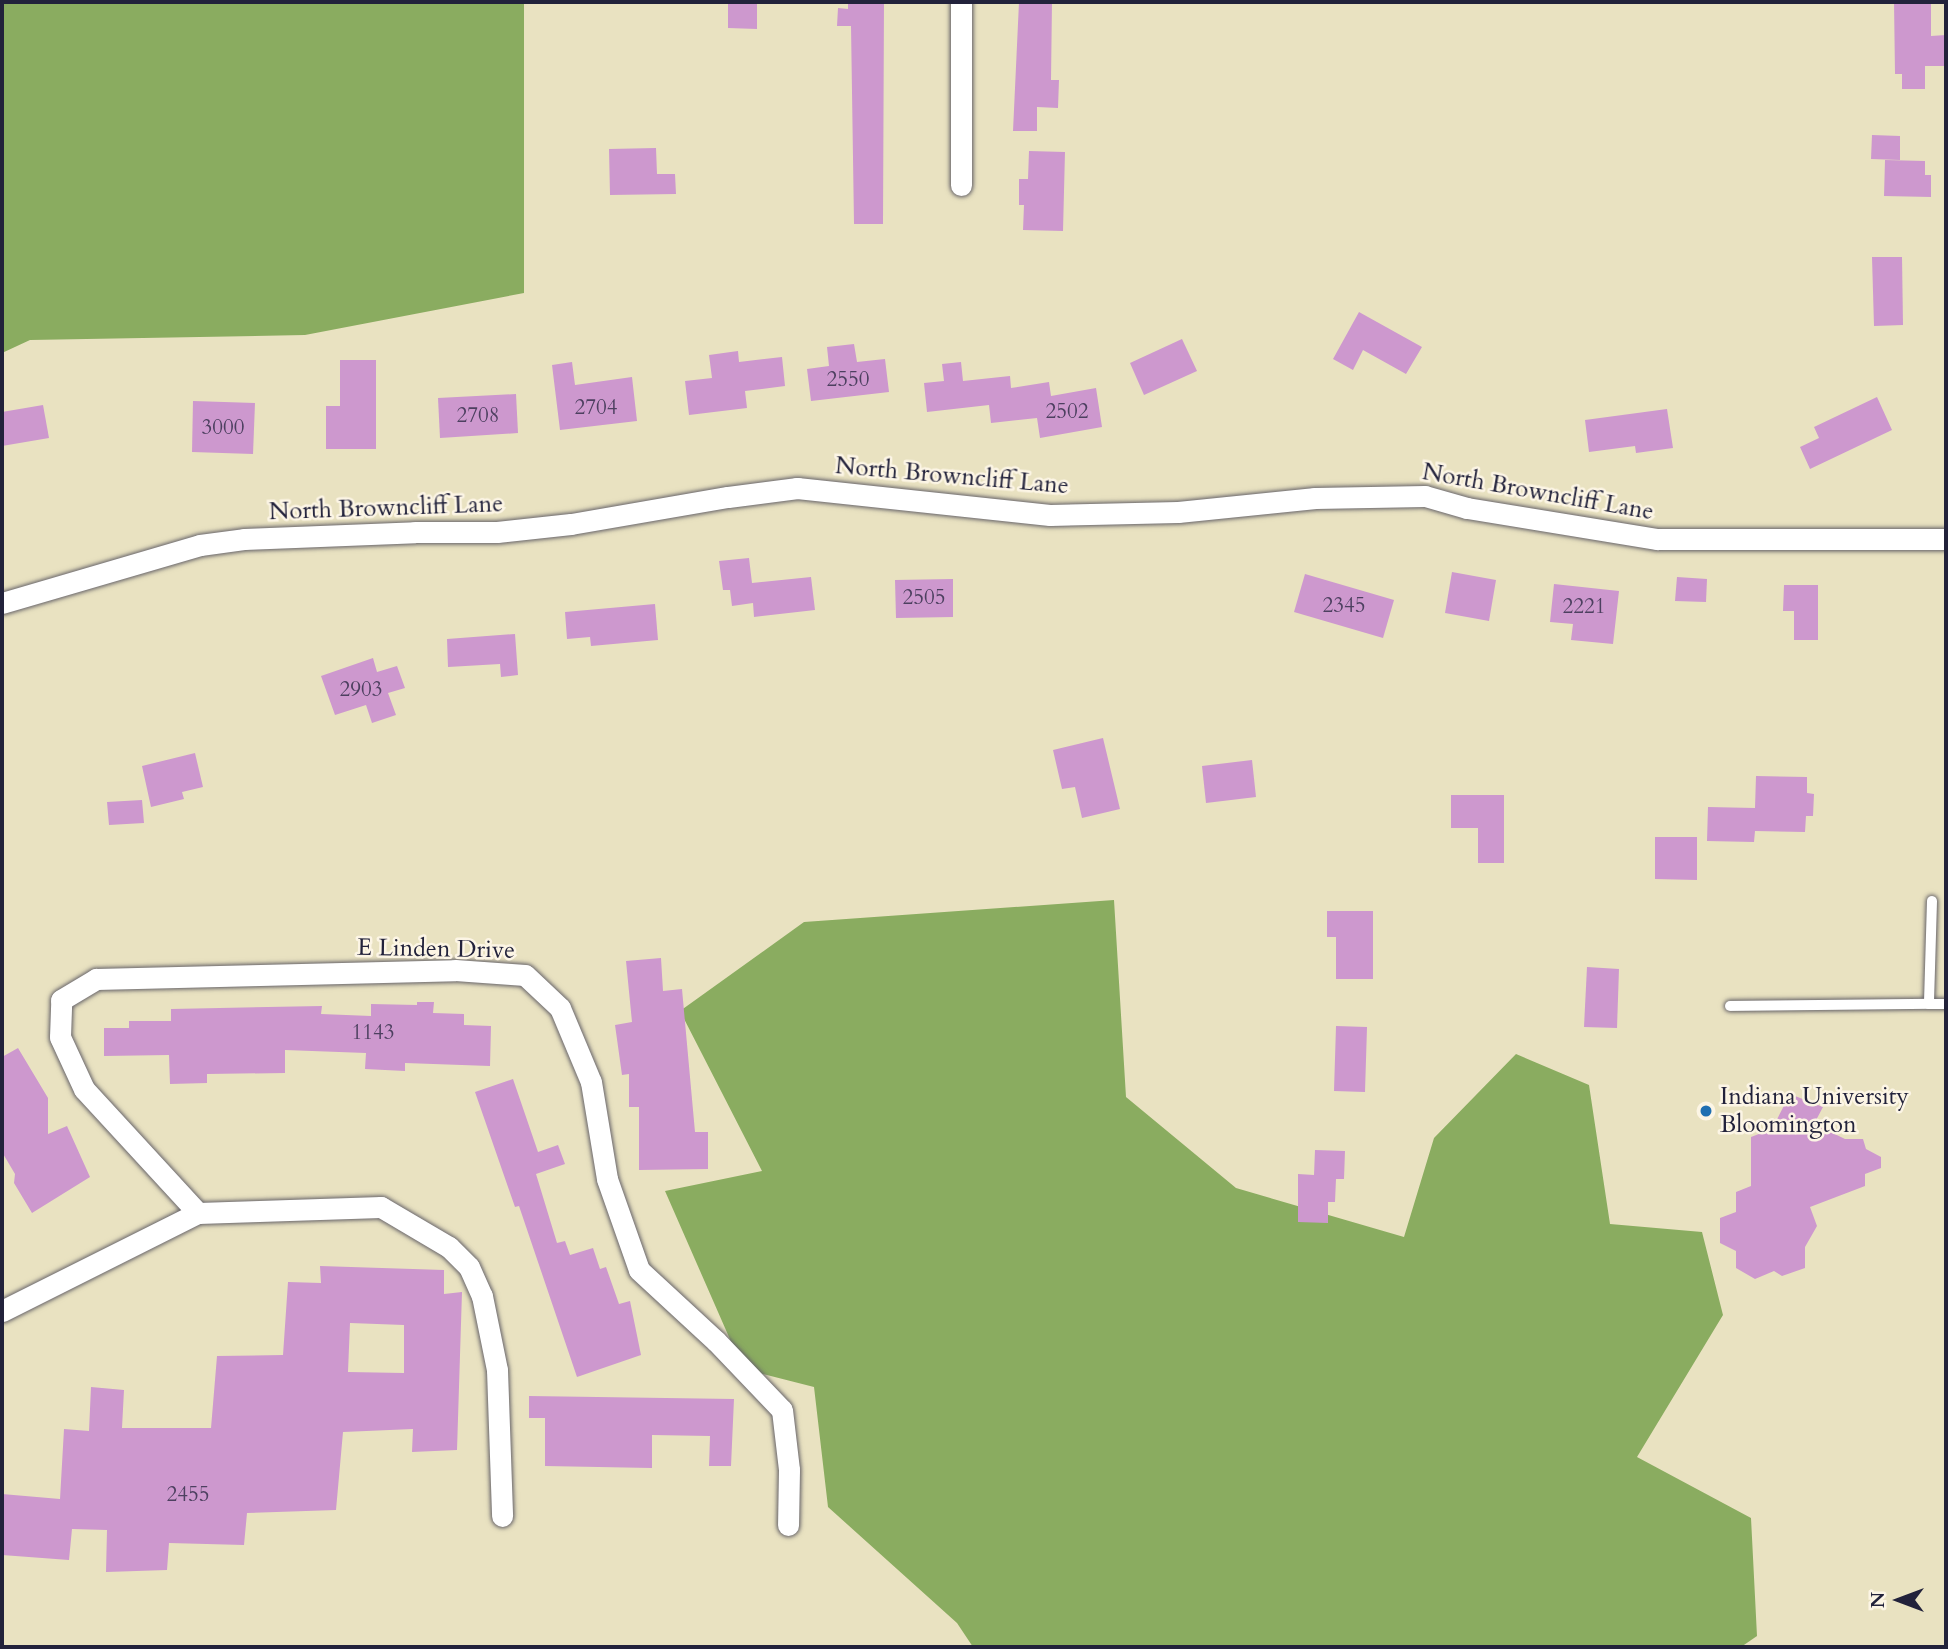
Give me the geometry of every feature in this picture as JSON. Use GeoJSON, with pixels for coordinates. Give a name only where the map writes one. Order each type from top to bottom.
{"type":"FeatureCollection","features":[{"type":"Feature","properties":{"kind":"street"},"geometry":{"type":"LineString","coordinates":[[961,2],[961,186]]}},
{"type":"Feature","properties":{"kind":"street","name":"North Browncliff Lane"},"geometry":{"type":"LineString","coordinates":[[2,603],[200,545],[244,539],[415,531],[497,532],[571,524],[797,488],[1050,515],[1178,512],[1315,498],[1425,496],[1467,508],[1657,539],[1946,539]]}},
{"type":"Feature","properties":{"kind":"street","name":"E Linden Drive"},"geometry":{"type":"LineString","coordinates":[[198,1213],[84,1089],[60,1037],[61,1000],[96,979],[456,970],[524,975],[560,1008],[591,1082],[607,1179],[639,1270],[716,1341],[782,1410],[789,1470],[788,1525]]}},
{"type":"Feature","properties":{"kind":"street"},"geometry":{"type":"LineString","coordinates":[[2,1311],[198,1213],[381,1207],[450,1247],[469,1267],[490,1327],[501,1413],[502,1516]]}},
{"type":"Feature","properties":{"kind":"lane"},"geometry":{"type":"LineString","coordinates":[[1929,1004],[1932,901]]}},
{"type":"Feature","properties":{"kind":"lane"},"geometry":{"type":"LineString","coordinates":[[1730,1006],[1946,1004]]}},
{"type":"Feature","properties":{"kind":"green space"},"geometry":{"type":"Polygon","coordinates":[[[2,2],[524,2],[524,293],[305,335],[30,340],[2,353],[2,2]]]}},
{"type":"Feature","properties":{"kind":"green space","name":"Indiana University Bloomington"},"geometry":{"type":"Polygon","coordinates":[[[1114,900],[1126,1097],[1236,1188],[1404,1237],[1434,1138],[1516,1054],[1589,1085],[1610,1224],[1702,1232],[1723,1315],[1637,1457],[1751,1518],[1757,1636],[1741,1647],[973,1647],[957,1623],[828,1507],[814,1387],[743,1369],[665,1191],[762,1171],[680,1011],[804,922],[1114,900]]]}},
{"type":"Feature","properties":{"kind":"building"},"geometry":{"type":"Polygon","coordinates":[[[728,2],[757,2],[757,29],[728,28],[728,2]]]}},
{"type":"Feature","properties":{"kind":"building"},"geometry":{"type":"Polygon","coordinates":[[[848,2],[884,2],[883,224],[854,224],[851,26],[837,26],[838,8],[848,9],[848,2]]]}},
{"type":"Feature","properties":{"kind":"building"},"geometry":{"type":"Polygon","coordinates":[[[1019,2],[1052,2],[1051,80],[1059,80],[1058,108],[1037,107],[1037,131],[1013,131],[1019,2]]]}},
{"type":"Feature","properties":{"kind":"building"},"geometry":{"type":"Polygon","coordinates":[[[1894,2],[1931,2],[1931,36],[1946,35],[1946,66],[1925,66],[1925,89],[1902,89],[1902,74],[1895,74],[1894,2]]]}},
{"type":"Feature","properties":{"kind":"building"},"geometry":{"type":"Polygon","coordinates":[[[1872,135],[1900,136],[1900,160],[1871,159],[1872,135]]]}},
{"type":"Feature","properties":{"kind":"building"},"geometry":{"type":"Polygon","coordinates":[[[656,148],[657,174],[675,174],[676,194],[610,195],[609,149],[656,148]]]}},
{"type":"Feature","properties":{"kind":"building"},"geometry":{"type":"Polygon","coordinates":[[[1029,151],[1065,152],[1063,231],[1023,230],[1024,205],[1019,205],[1019,179],[1028,179],[1029,151]]]}},
{"type":"Feature","properties":{"kind":"building"},"geometry":{"type":"Polygon","coordinates":[[[1885,160],[1925,161],[1925,175],[1931,175],[1931,197],[1884,196],[1885,160]]]}},
{"type":"Feature","properties":{"kind":"building"},"geometry":{"type":"Polygon","coordinates":[[[1872,257],[1902,257],[1903,325],[1874,326],[1872,257]]]}},
{"type":"Feature","properties":{"kind":"building"},"geometry":{"type":"Polygon","coordinates":[[[1359,312],[1422,347],[1406,374],[1363,350],[1353,370],[1333,359],[1359,312]]]}},
{"type":"Feature","properties":{"kind":"building"},"geometry":{"type":"Polygon","coordinates":[[[1182,339],[1197,371],[1144,395],[1130,363],[1182,339]]]}},
{"type":"Feature","properties":{"kind":"building"},"geometry":{"type":"Polygon","coordinates":[[[854,344],[857,362],[885,359],[889,392],[811,401],[807,369],[829,366],[827,347],[854,344]]]}},
{"type":"Feature","properties":{"kind":"building"},"geometry":{"type":"Polygon","coordinates":[[[738,351],[739,362],[782,357],[785,386],[745,391],[747,408],[689,415],[685,381],[712,378],[709,355],[738,351]]]}},
{"type":"Feature","properties":{"kind":"building"},"geometry":{"type":"Polygon","coordinates":[[[340,360],[376,360],[376,449],[326,449],[326,406],[340,406],[340,360]]]}},
{"type":"Feature","properties":{"kind":"building"},"geometry":{"type":"Polygon","coordinates":[[[572,362],[575,385],[632,377],[637,421],[560,430],[552,365],[572,362]]]}},
{"type":"Feature","properties":{"kind":"building"},"geometry":{"type":"Polygon","coordinates":[[[961,362],[963,381],[1010,376],[1011,388],[1049,382],[1051,396],[1096,388],[1102,427],[1040,438],[1037,418],[991,423],[989,405],[927,412],[924,383],[944,381],[942,364],[961,362]]]}},
{"type":"Feature","properties":{"kind":"building"},"geometry":{"type":"Polygon","coordinates":[[[516,394],[518,433],[440,438],[438,398],[516,394]]]}},
{"type":"Feature","properties":{"kind":"building"},"geometry":{"type":"Polygon","coordinates":[[[1877,397],[1892,430],[1810,469],[1800,447],[1819,438],[1814,427],[1877,397]]]}},
{"type":"Feature","properties":{"kind":"building"},"geometry":{"type":"Polygon","coordinates":[[[193,401],[255,403],[253,454],[192,452],[193,401]]]}},
{"type":"Feature","properties":{"kind":"building"},"geometry":{"type":"Polygon","coordinates":[[[43,405],[49,438],[2,446],[2,412],[43,405]]]}},
{"type":"Feature","properties":{"kind":"building"},"geometry":{"type":"Polygon","coordinates":[[[1667,409],[1673,448],[1636,453],[1635,446],[1589,452],[1585,420],[1667,409]]]}},
{"type":"Feature","properties":{"kind":"building"},"geometry":{"type":"Polygon","coordinates":[[[749,558],[752,583],[811,577],[815,610],[754,617],[753,603],[732,606],[730,590],[723,590],[719,561],[749,558]]]}},
{"type":"Feature","properties":{"kind":"building"},"geometry":{"type":"Polygon","coordinates":[[[1452,572],[1496,580],[1489,621],[1445,613],[1452,572]]]}},
{"type":"Feature","properties":{"kind":"building"},"geometry":{"type":"Polygon","coordinates":[[[1305,574],[1394,600],[1383,638],[1294,612],[1305,574]]]}},
{"type":"Feature","properties":{"kind":"building"},"geometry":{"type":"Polygon","coordinates":[[[1677,577],[1707,579],[1706,602],[1675,601],[1677,577]]]}},
{"type":"Feature","properties":{"kind":"building"},"geometry":{"type":"Polygon","coordinates":[[[953,579],[953,617],[896,618],[895,580],[953,579]]]}},
{"type":"Feature","properties":{"kind":"building"},"geometry":{"type":"Polygon","coordinates":[[[1554,584],[1619,591],[1613,644],[1571,640],[1573,624],[1550,622],[1554,584]]]}},
{"type":"Feature","properties":{"kind":"building"},"geometry":{"type":"Polygon","coordinates":[[[1784,585],[1818,585],[1818,640],[1794,640],[1794,611],[1783,611],[1784,585]]]}},
{"type":"Feature","properties":{"kind":"building"},"geometry":{"type":"Polygon","coordinates":[[[655,604],[658,640],[591,646],[590,637],[567,639],[565,612],[655,604]]]}},
{"type":"Feature","properties":{"kind":"building"},"geometry":{"type":"Polygon","coordinates":[[[515,634],[518,675],[501,677],[500,664],[448,667],[447,639],[515,634]]]}},
{"type":"Feature","properties":{"kind":"building"},"geometry":{"type":"Polygon","coordinates":[[[373,658],[377,672],[397,666],[405,688],[388,693],[396,715],[372,723],[366,705],[335,715],[321,676],[373,658]]]}},
{"type":"Feature","properties":{"kind":"building"},"geometry":{"type":"Polygon","coordinates":[[[1103,738],[1120,809],[1082,818],[1075,787],[1062,789],[1053,750],[1103,738]]]}},
{"type":"Feature","properties":{"kind":"building"},"geometry":{"type":"Polygon","coordinates":[[[195,753],[203,787],[182,792],[184,799],[151,807],[142,766],[195,753]]]}},
{"type":"Feature","properties":{"kind":"building"},"geometry":{"type":"Polygon","coordinates":[[[1252,760],[1256,797],[1206,803],[1202,766],[1252,760]]]}},
{"type":"Feature","properties":{"kind":"building"},"geometry":{"type":"Polygon","coordinates":[[[1756,776],[1807,777],[1807,793],[1814,794],[1813,816],[1806,816],[1805,832],[1755,831],[1754,842],[1707,841],[1708,807],[1755,808],[1756,776]]]}},
{"type":"Feature","properties":{"kind":"building"},"geometry":{"type":"Polygon","coordinates":[[[1451,795],[1504,795],[1504,863],[1478,863],[1478,828],[1451,828],[1451,795]]]}},
{"type":"Feature","properties":{"kind":"building"},"geometry":{"type":"Polygon","coordinates":[[[142,800],[144,823],[109,825],[107,802],[142,800]]]}},
{"type":"Feature","properties":{"kind":"building"},"geometry":{"type":"Polygon","coordinates":[[[1655,837],[1697,837],[1697,880],[1655,879],[1655,837]]]}},
{"type":"Feature","properties":{"kind":"building"},"geometry":{"type":"Polygon","coordinates":[[[1327,911],[1373,911],[1373,979],[1336,979],[1336,937],[1327,937],[1327,911]]]}},
{"type":"Feature","properties":{"kind":"building"},"geometry":{"type":"Polygon","coordinates":[[[661,958],[663,991],[682,989],[695,1132],[708,1132],[708,1169],[639,1170],[639,1107],[629,1107],[629,1074],[622,1075],[615,1025],[632,1022],[626,961],[661,958]]]}},
{"type":"Feature","properties":{"kind":"building"},"geometry":{"type":"Polygon","coordinates":[[[1587,967],[1619,969],[1617,1028],[1584,1027],[1587,967]]]}},
{"type":"Feature","properties":{"kind":"building"},"geometry":{"type":"Polygon","coordinates":[[[417,1002],[434,1002],[433,1013],[464,1014],[464,1025],[491,1026],[490,1066],[405,1063],[405,1071],[365,1069],[366,1053],[285,1050],[285,1073],[207,1074],[207,1083],[170,1084],[169,1055],[104,1056],[104,1028],[129,1028],[129,1021],[171,1021],[171,1009],[322,1006],[321,1014],[371,1016],[371,1004],[417,1005],[417,1002]]]}},
{"type":"Feature","properties":{"kind":"building"},"geometry":{"type":"Polygon","coordinates":[[[1336,1026],[1367,1027],[1365,1092],[1334,1091],[1336,1026]]]}},
{"type":"Feature","properties":{"kind":"building"},"geometry":{"type":"Polygon","coordinates":[[[18,1048],[48,1098],[48,1134],[67,1126],[90,1177],[32,1213],[14,1183],[15,1174],[2,1152],[2,1057],[18,1048]]]}},
{"type":"Feature","properties":{"kind":"building"},"geometry":{"type":"Polygon","coordinates":[[[513,1079],[538,1152],[558,1145],[565,1164],[536,1174],[557,1243],[565,1241],[570,1255],[593,1248],[600,1269],[606,1267],[619,1304],[630,1301],[641,1355],[577,1377],[519,1206],[515,1207],[475,1092],[513,1079]]]}},
{"type":"Feature","properties":{"kind":"building"},"geometry":{"type":"Polygon","coordinates":[[[1790,1094],[1823,1107],[1814,1124],[1845,1139],[1863,1139],[1866,1149],[1881,1157],[1881,1168],[1865,1174],[1865,1186],[1810,1207],[1817,1226],[1805,1247],[1805,1268],[1782,1276],[1774,1271],[1755,1279],[1736,1268],[1736,1251],[1720,1243],[1720,1218],[1736,1212],[1736,1192],[1751,1186],[1751,1137],[1772,1129],[1790,1094]]]}},
{"type":"Feature","properties":{"kind":"building"},"geometry":{"type":"Polygon","coordinates":[[[1315,1150],[1345,1151],[1344,1179],[1336,1179],[1335,1202],[1328,1202],[1328,1223],[1298,1222],[1298,1174],[1314,1175],[1315,1150]]]}},
{"type":"Feature","properties":{"kind":"building"},"geometry":{"type":"Polygon","coordinates":[[[320,1266],[444,1270],[444,1294],[462,1292],[457,1450],[412,1452],[413,1429],[343,1432],[336,1510],[247,1513],[244,1545],[169,1543],[167,1570],[106,1572],[107,1530],[72,1529],[69,1560],[2,1555],[2,1494],[60,1499],[64,1429],[89,1431],[91,1387],[124,1390],[122,1428],[211,1428],[217,1356],[283,1355],[288,1282],[321,1283],[320,1266]],[[350,1323],[348,1372],[404,1373],[404,1325],[350,1323]]]}},
{"type":"Feature","properties":{"kind":"building"},"geometry":{"type":"Polygon","coordinates":[[[529,1396],[734,1399],[731,1466],[709,1466],[710,1436],[652,1435],[652,1468],[545,1466],[545,1418],[529,1418],[529,1396]]]}},
{"type":"Feature","properties":{"kind":"place","name":"Indiana University Bloomington"},"geometry":{"type":"Point","coordinates":[1706,1111]}}]}
